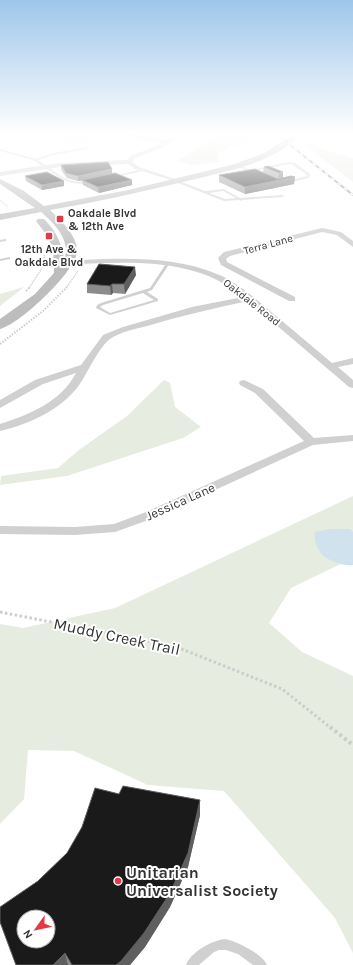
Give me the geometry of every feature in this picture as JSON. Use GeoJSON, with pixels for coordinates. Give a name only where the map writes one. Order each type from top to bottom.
{"type":"FeatureCollection","features":[{"type":"Feature","properties":{"kind":"main road"},"geometry":{"type":"LineString","coordinates":[[0,217],[124,198],[194,178]]}},
{"type":"Feature","properties":{"kind":"main road"},"geometry":{"type":"LineString","coordinates":[[0,181],[17,190],[45,211],[58,224],[70,239],[71,254],[47,290],[34,302],[0,325]]}},
{"type":"Feature","properties":{"kind":"main road"},"geometry":{"type":"LineString","coordinates":[[0,188],[32,213],[54,236],[62,266]]}},
{"type":"Feature","properties":{"kind":"main road"},"geometry":{"type":"LineString","coordinates":[[0,221],[32,213]]}},
{"type":"Feature","properties":{"kind":"street"},"geometry":{"type":"LineString","coordinates":[[167,178],[179,182]]}},
{"type":"Feature","properties":{"kind":"street","name":"Terra Lane"},"geometry":{"type":"LineString","coordinates":[[292,299],[224,263],[222,258],[227,254],[317,231],[338,233],[353,245]]}},
{"type":"Feature","properties":{"kind":"street","name":"Oakdale Road"},"geometry":{"type":"LineString","coordinates":[[62,266],[168,263],[206,271],[235,286],[353,385]]}},
{"type":"Feature","properties":{"kind":"street"},"geometry":{"type":"LineString","coordinates":[[235,286],[257,280]]}},
{"type":"Feature","properties":{"kind":"street"},"geometry":{"type":"LineString","coordinates":[[0,428],[21,421],[51,405],[80,380],[84,367],[106,337],[195,309],[249,298]]}},
{"type":"Feature","properties":{"kind":"street"},"geometry":{"type":"LineString","coordinates":[[330,366],[353,361]]}},
{"type":"Feature","properties":{"kind":"street"},"geometry":{"type":"LineString","coordinates":[[0,405],[7,399],[39,382],[84,367]]}},
{"type":"Feature","properties":{"kind":"street"},"geometry":{"type":"LineString","coordinates":[[244,382],[259,391],[311,442]]}},
{"type":"Feature","properties":{"kind":"street","name":"Jessica Lane"},"geometry":{"type":"LineString","coordinates":[[0,530],[75,531],[114,528],[150,515],[311,442],[353,438]]}},
{"type":"Feature","properties":{"kind":"lane"},"geometry":{"type":"LineString","coordinates":[[62,178],[73,184],[94,181]]}},
{"type":"Feature","properties":{"kind":"lane"},"geometry":{"type":"LineString","coordinates":[[280,183],[303,178]]}},
{"type":"Feature","properties":{"kind":"lane"},"geometry":{"type":"LineString","coordinates":[[179,182],[221,200],[241,200],[282,196]]}},
{"type":"Feature","properties":{"kind":"lane"},"geometry":{"type":"LineString","coordinates":[[204,192],[221,190],[241,200]]}},
{"type":"Feature","properties":{"kind":"lane"},"geometry":{"type":"LineString","coordinates":[[0,241],[5,240]]}},
{"type":"Feature","properties":{"kind":"lane"},"geometry":{"type":"LineString","coordinates":[[0,260],[9,258]]}},
{"type":"Feature","properties":{"kind":"lane"},"geometry":{"type":"LineString","coordinates":[[145,292],[157,300],[110,314],[98,308],[98,306],[102,304],[151,289],[168,263]]}},
{"type":"Feature","properties":{"kind":"lane"},"geometry":{"type":"LineString","coordinates":[[191,965],[204,952],[216,944],[231,944],[262,965]]}},
{"type":"Feature","properties":{"kind":"path"},"geometry":{"type":"LineString","coordinates":[[0,200],[17,214]]}},
{"type":"Feature","properties":{"kind":"path"},"geometry":{"type":"LineString","coordinates":[[22,295],[31,286],[40,272],[45,259],[45,252]]}},
{"type":"Feature","properties":{"kind":"path","name":"Muddy Creek Trail"},"geometry":{"type":"LineString","coordinates":[[0,612],[174,646],[282,689],[353,745]]}},
{"type":"Feature","properties":{"kind":"shaded area"},"geometry":{"type":"Polygon","coordinates":[[[348,178],[353,178],[353,182],[348,178]]]}},
{"type":"Feature","properties":{"kind":"shaded area"},"geometry":{"type":"Polygon","coordinates":[[[24,287],[0,306],[0,294],[24,287]]]}},
{"type":"Feature","properties":{"kind":"shaded area"},"geometry":{"type":"Polygon","coordinates":[[[164,380],[170,383],[175,407],[201,427],[183,438],[67,476],[0,485],[1,476],[58,468],[79,450],[127,416],[164,380]]]}},
{"type":"Feature","properties":{"kind":"shaded area"},"geometry":{"type":"Polygon","coordinates":[[[353,496],[353,558],[291,588],[269,623],[302,652],[353,676],[353,953],[335,918],[224,791],[148,785],[74,751],[28,750],[24,799],[0,824],[0,624],[23,628],[115,608],[353,496]]]}},
{"type":"Feature","properties":{"kind":"water"},"geometry":{"type":"Polygon","coordinates":[[[331,529],[350,529],[353,532],[353,565],[340,564],[323,556],[319,551],[315,541],[315,532],[331,529]]]}},
{"type":"Feature","properties":{"kind":"building"},"geometry":{"type":"Polygon","coordinates":[[[29,178],[58,178],[64,181],[42,185],[29,178]]]}},
{"type":"Feature","properties":{"kind":"building"},"geometry":{"type":"Polygon","coordinates":[[[91,178],[127,178],[132,180],[98,187],[82,180],[91,178]]]}},
{"type":"Feature","properties":{"kind":"building"},"geometry":{"type":"Polygon","coordinates":[[[226,178],[290,178],[245,187],[226,178]]]}},
{"type":"Feature","properties":{"kind":"building"},"geometry":{"type":"Polygon","coordinates":[[[99,264],[135,267],[124,284],[112,284],[110,286],[87,284],[99,264]]]}},
{"type":"Feature","properties":{"kind":"building","name":"Unitarian Universalist Society"},"geometry":{"type":"Polygon","coordinates":[[[123,786],[200,800],[188,853],[170,893],[144,933],[116,965],[72,965],[65,953],[53,965],[16,965],[0,922],[0,907],[38,881],[67,853],[82,827],[95,788],[119,794],[123,786]]]}},
{"type":"Feature","properties":{"kind":"railway"},"geometry":{"type":"LineString","coordinates":[[332,178],[353,195]]}},
{"type":"Feature","properties":{"kind":"place","name":"Oakdale Blvd & 12th Ave"},"geometry":{"type":"Point","coordinates":[60,219]}},
{"type":"Feature","properties":{"kind":"place","name":"12th Ave & Oakdale Blvd"},"geometry":{"type":"Point","coordinates":[49,236]}},
{"type":"Feature","properties":{"kind":"place","name":"Unitarian Universalist Society"},"geometry":{"type":"Point","coordinates":[118,881]}}]}
